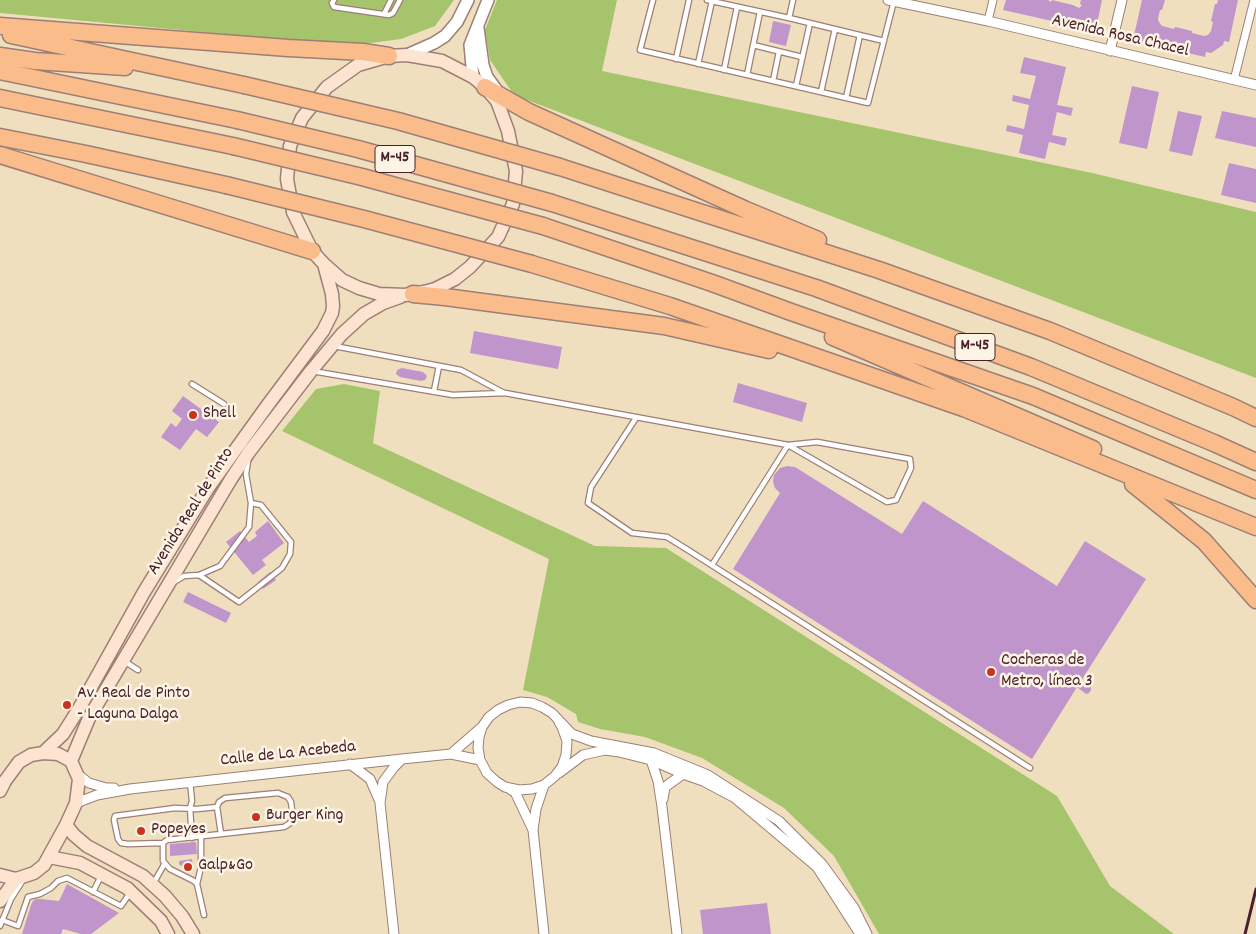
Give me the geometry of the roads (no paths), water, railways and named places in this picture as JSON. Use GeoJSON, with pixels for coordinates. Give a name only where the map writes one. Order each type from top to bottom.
{"type":"FeatureCollection","features":[{"type":"Feature","properties":{"kind":"highway"},"geometry":{"type":"LineString","coordinates":[[0,26],[364,52],[389,56]]}},
{"type":"Feature","properties":{"kind":"highway"},"geometry":{"type":"LineString","coordinates":[[0,33],[188,72],[398,121],[560,167],[879,270],[1050,331],[1256,418]]}},
{"type":"Feature","properties":{"kind":"highway"},"geometry":{"type":"LineString","coordinates":[[0,56],[35,61],[188,72]]}},
{"type":"Feature","properties":{"kind":"highway","name":"M-45"},"geometry":{"type":"LineString","coordinates":[[0,71],[236,120],[358,149],[552,203],[816,288],[1031,367],[1256,462]]}},
{"type":"Feature","properties":{"kind":"highway"},"geometry":{"type":"LineString","coordinates":[[479,82],[529,112],[746,210],[838,248],[879,270]]}},
{"type":"Feature","properties":{"kind":"highway","name":"M-45"},"geometry":{"type":"LineString","coordinates":[[0,98],[233,146],[362,177],[543,226],[712,283],[1033,396],[1256,490]]}},
{"type":"Feature","properties":{"kind":"highway"},"geometry":{"type":"LineString","coordinates":[[0,137],[226,185],[364,219],[532,264],[670,306],[966,409],[1256,527]]}},
{"type":"Feature","properties":{"kind":"highway"},"geometry":{"type":"LineString","coordinates":[[0,155],[312,251]]}},
{"type":"Feature","properties":{"kind":"highway"},"geometry":{"type":"LineString","coordinates":[[409,294],[445,297],[664,326],[846,367]]}},
{"type":"Feature","properties":{"kind":"highway"},"geometry":{"type":"LineString","coordinates":[[791,312],[814,329],[1009,412],[1256,521]]}},
{"type":"Feature","properties":{"kind":"highway"},"geometry":{"type":"LineString","coordinates":[[1116,470],[1204,541],[1256,600]]}},
{"type":"Feature","properties":{"kind":"main road"},"geometry":{"type":"LineString","coordinates":[[406,55],[442,61],[479,82],[497,101],[508,131],[516,171],[512,204],[498,237],[470,267],[446,284],[424,292],[378,294],[342,280],[312,251],[293,212],[287,179],[290,146],[302,118],[327,87],[358,65],[389,56],[406,55]]}},
{"type":"Feature","properties":{"kind":"main road","name":"Avenida Real de Pinto"},"geometry":{"type":"LineString","coordinates":[[44,753],[63,734],[80,707],[144,592],[203,496],[323,331],[332,313],[333,306],[332,294],[324,264]]}},
{"type":"Feature","properties":{"kind":"main road","name":"Avenida Real de Pinto"},"geometry":{"type":"LineString","coordinates":[[71,761],[88,718],[249,452],[342,334],[364,314],[383,303],[409,294]]}},
{"type":"Feature","properties":{"kind":"main road"},"geometry":{"type":"LineString","coordinates":[[0,792],[5,781],[19,762],[31,755],[44,753],[58,754],[71,761],[79,779],[76,802],[66,825],[44,865],[34,873],[21,878],[0,901]]}},
{"type":"Feature","properties":{"kind":"main road"},"geometry":{"type":"LineString","coordinates":[[66,825],[87,846],[143,876],[153,884],[171,902],[193,934]]}},
{"type":"Feature","properties":{"kind":"main road"},"geometry":{"type":"LineString","coordinates":[[49,857],[80,863],[126,888],[161,921],[168,934]]}},
{"type":"Feature","properties":{"kind":"main road"},"geometry":{"type":"LineString","coordinates":[[0,875],[21,878]]}},
{"type":"Feature","properties":{"kind":"street"},"geometry":{"type":"LineString","coordinates":[[406,55],[445,36],[457,22],[468,0]]}},
{"type":"Feature","properties":{"kind":"street"},"geometry":{"type":"LineString","coordinates":[[479,82],[470,45],[488,0]]}},
{"type":"Feature","properties":{"kind":"street","name":"Avenida Rosa Chacel"},"geometry":{"type":"LineString","coordinates":[[891,0],[988,21],[1256,86]]}},
{"type":"Feature","properties":{"kind":"street"},"geometry":{"type":"LineString","coordinates":[[988,21],[993,0]]}},
{"type":"Feature","properties":{"kind":"street"},"geometry":{"type":"LineString","coordinates":[[1110,51],[1122,0]]}},
{"type":"Feature","properties":{"kind":"street"},"geometry":{"type":"LineString","coordinates":[[1234,80],[1254,0]]}},
{"type":"Feature","properties":{"kind":"street"},"geometry":{"type":"LineString","coordinates":[[478,24],[483,65],[487,77],[500,96]]}},
{"type":"Feature","properties":{"kind":"street"},"geometry":{"type":"LineString","coordinates":[[451,754],[498,710],[508,704],[532,703],[552,713],[562,727],[567,742],[566,755],[562,767],[555,776]]}},
{"type":"Feature","properties":{"kind":"street"},"geometry":{"type":"LineString","coordinates":[[559,722],[572,734],[590,741],[654,753],[708,775],[779,820],[822,864],[854,908],[867,934]]}},
{"type":"Feature","properties":{"kind":"street"},"geometry":{"type":"LineString","coordinates":[[482,727],[478,748],[480,760],[487,773],[497,782],[515,792],[533,830]]}},
{"type":"Feature","properties":{"kind":"street"},"geometry":{"type":"LineString","coordinates":[[506,788],[532,789],[544,785],[583,755],[605,750],[651,760],[703,781],[735,798],[817,867],[860,934]]}},
{"type":"Feature","properties":{"kind":"street","name":"Calle de La Acebeda"},"geometry":{"type":"LineString","coordinates":[[76,802],[97,795],[130,789],[350,764],[451,754],[480,760]]}},
{"type":"Feature","properties":{"kind":"street"},"geometry":{"type":"LineString","coordinates":[[394,934],[380,803],[383,782],[402,759]]}},
{"type":"Feature","properties":{"kind":"street"},"geometry":{"type":"LineString","coordinates":[[651,760],[658,781],[662,807],[677,934]]}},
{"type":"Feature","properties":{"kind":"street"},"geometry":{"type":"LineString","coordinates":[[350,764],[370,779],[380,803]]}},
{"type":"Feature","properties":{"kind":"street","name":"Calle de La Acebeda"},"geometry":{"type":"LineString","coordinates":[[76,773],[89,783],[98,786],[130,789]]}},
{"type":"Feature","properties":{"kind":"street"},"geometry":{"type":"LineString","coordinates":[[662,807],[665,787],[683,774]]}},
{"type":"Feature","properties":{"kind":"street"},"geometry":{"type":"LineString","coordinates":[[544,785],[536,809],[533,830],[544,934]]}},
{"type":"Feature","properties":{"kind":"lane"},"geometry":{"type":"LineString","coordinates":[[334,0],[332,3],[334,7],[389,15],[393,13],[400,0]]}},
{"type":"Feature","properties":{"kind":"lane"},"geometry":{"type":"LineString","coordinates":[[384,14],[391,0]]}},
{"type":"Feature","properties":{"kind":"lane"},"geometry":{"type":"LineString","coordinates":[[653,0],[640,50],[868,103],[884,41],[891,0]]}},
{"type":"Feature","properties":{"kind":"lane"},"geometry":{"type":"LineString","coordinates":[[676,59],[689,0]]}},
{"type":"Feature","properties":{"kind":"lane"},"geometry":{"type":"LineString","coordinates":[[790,18],[793,0]]}},
{"type":"Feature","properties":{"kind":"lane"},"geometry":{"type":"LineString","coordinates":[[698,64],[710,1],[884,41]]}},
{"type":"Feature","properties":{"kind":"lane"},"geometry":{"type":"LineString","coordinates":[[724,70],[737,7]]}},
{"type":"Feature","properties":{"kind":"lane"},"geometry":{"type":"LineString","coordinates":[[747,75],[760,12]]}},
{"type":"Feature","properties":{"kind":"lane"},"geometry":{"type":"LineString","coordinates":[[796,86],[810,23]]}},
{"type":"Feature","properties":{"kind":"lane"},"geometry":{"type":"LineString","coordinates":[[820,92],[835,29]]}},
{"type":"Feature","properties":{"kind":"lane"},"geometry":{"type":"LineString","coordinates":[[846,98],[860,35]]}},
{"type":"Feature","properties":{"kind":"lane"},"geometry":{"type":"LineString","coordinates":[[753,46],[802,57]]}},
{"type":"Feature","properties":{"kind":"lane"},"geometry":{"type":"LineString","coordinates":[[773,81],[779,52]]}},
{"type":"Feature","properties":{"kind":"lane"},"geometry":{"type":"LineString","coordinates":[[332,345],[461,370],[505,393]]}},
{"type":"Feature","properties":{"kind":"lane"},"geometry":{"type":"LineString","coordinates":[[434,392],[439,366]]}},
{"type":"Feature","properties":{"kind":"lane"},"geometry":{"type":"LineString","coordinates":[[311,371],[453,395],[505,393],[788,446],[817,442],[910,459],[911,468],[896,500],[886,502],[788,446]]}},
{"type":"Feature","properties":{"kind":"lane"},"geometry":{"type":"LineString","coordinates":[[192,384],[224,404]]}},
{"type":"Feature","properties":{"kind":"lane"},"geometry":{"type":"LineString","coordinates":[[636,418],[590,488],[588,503],[632,533],[667,537],[1030,768]]}},
{"type":"Feature","properties":{"kind":"lane"},"geometry":{"type":"LineString","coordinates":[[712,565],[788,446]]}},
{"type":"Feature","properties":{"kind":"lane"},"geometry":{"type":"LineString","coordinates":[[167,587],[184,576],[199,575],[220,566],[249,527],[251,503],[246,474],[249,452]]}},
{"type":"Feature","properties":{"kind":"lane"},"geometry":{"type":"LineString","coordinates":[[199,575],[239,602],[282,568],[290,554],[291,542],[261,505],[251,503]]}},
{"type":"Feature","properties":{"kind":"lane"},"geometry":{"type":"LineString","coordinates":[[123,661],[138,670]]}},
{"type":"Feature","properties":{"kind":"lane"},"geometry":{"type":"LineString","coordinates":[[190,782],[192,838]]}},
{"type":"Feature","properties":{"kind":"lane"},"geometry":{"type":"LineString","coordinates":[[216,807],[175,808],[115,816],[116,832],[121,843],[163,843],[167,840],[192,838],[284,827],[293,819],[291,802],[288,797],[278,793],[225,798],[216,807],[221,834]]}},
{"type":"Feature","properties":{"kind":"lane"},"geometry":{"type":"LineString","coordinates":[[200,836],[201,867],[197,884],[204,915]]}},
{"type":"Feature","properties":{"kind":"lane"},"geometry":{"type":"LineString","coordinates":[[163,843],[163,861],[170,869],[194,880],[197,884]]}},
{"type":"Feature","properties":{"kind":"lane"},"geometry":{"type":"LineString","coordinates":[[153,884],[165,863]]}},
{"type":"Feature","properties":{"kind":"lane"},"geometry":{"type":"LineString","coordinates":[[92,892],[102,875]]}},
{"type":"Feature","properties":{"kind":"lane"},"geometry":{"type":"LineString","coordinates":[[0,926],[21,878]]}},
{"type":"Feature","properties":{"kind":"lane"},"geometry":{"type":"LineString","coordinates":[[2,920],[18,926],[28,897],[40,894],[51,888],[58,881],[67,878],[121,906],[131,892]]}},
{"type":"Feature","properties":{"kind":"railway"},"geometry":{"type":"LineString","coordinates":[[1245,934],[1256,889]]}},
{"type":"Feature","properties":{"kind":"place","name":"Shell"},"geometry":{"type":"Point","coordinates":[193,415]}},
{"type":"Feature","properties":{"kind":"place","name":"Cocheras de Metro, línea 3"},"geometry":{"type":"Point","coordinates":[991,672]}},
{"type":"Feature","properties":{"kind":"place","name":"Av. Real de Pinto - Laguna Dalga"},"geometry":{"type":"Point","coordinates":[67,705]}},
{"type":"Feature","properties":{"kind":"place","name":"Burger King"},"geometry":{"type":"Point","coordinates":[256,817]}},
{"type":"Feature","properties":{"kind":"place","name":"Popeyes"},"geometry":{"type":"Point","coordinates":[141,831]}},
{"type":"Feature","properties":{"kind":"place","name":"Galp&Go"},"geometry":{"type":"Point","coordinates":[188,867]}}]}
